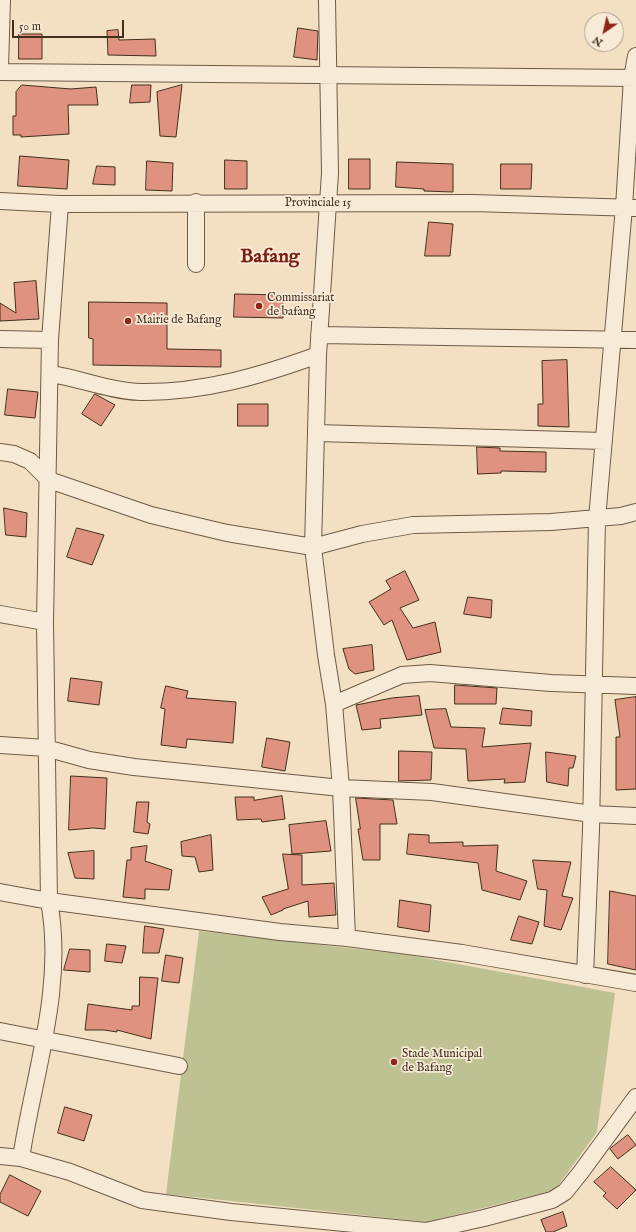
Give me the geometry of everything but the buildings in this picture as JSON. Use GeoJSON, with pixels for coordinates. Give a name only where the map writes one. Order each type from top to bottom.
{"type":"FeatureCollection","features":[{"type":"Feature","properties":{"kind":"street"},"geometry":{"type":"LineString","coordinates":[[0,68],[2,0]]}},
{"type":"Feature","properties":{"kind":"street"},"geometry":{"type":"LineString","coordinates":[[327,0],[330,172],[318,355],[313,547],[326,655],[334,704],[341,788],[348,938]]}},
{"type":"Feature","properties":{"kind":"street"},"geometry":{"type":"LineString","coordinates":[[585,975],[592,814],[597,519],[613,339],[630,208],[636,56]]}},
{"type":"Feature","properties":{"kind":"street"},"geometry":{"type":"LineString","coordinates":[[0,72],[634,78]]}},
{"type":"Feature","properties":{"kind":"street","name":"Provinciale 15"},"geometry":{"type":"LineString","coordinates":[[0,201],[60,204],[196,202],[327,204],[473,203],[630,208]]}},
{"type":"Feature","properties":{"kind":"street"},"geometry":{"type":"LineString","coordinates":[[196,202],[196,264]]}},
{"type":"Feature","properties":{"kind":"street"},"geometry":{"type":"LineString","coordinates":[[21,1158],[25,1131],[45,1039],[51,988],[53,944],[53,922],[49,900],[45,622],[49,480],[50,340],[60,204]]}},
{"type":"Feature","properties":{"kind":"street"},"geometry":{"type":"LineString","coordinates":[[319,335],[636,340]]}},
{"type":"Feature","properties":{"kind":"street"},"geometry":{"type":"LineString","coordinates":[[0,339],[50,340]]}},
{"type":"Feature","properties":{"kind":"street"},"geometry":{"type":"LineString","coordinates":[[50,374],[139,392],[175,390],[224,385],[271,372],[318,355]]}},
{"type":"Feature","properties":{"kind":"street"},"geometry":{"type":"LineString","coordinates":[[316,433],[604,441]]}},
{"type":"Feature","properties":{"kind":"street"},"geometry":{"type":"LineString","coordinates":[[0,452],[14,454],[30,461],[49,480],[151,515],[227,533],[313,547],[362,534],[413,525],[551,522],[597,519],[621,516],[636,512]]}},
{"type":"Feature","properties":{"kind":"street"},"geometry":{"type":"LineString","coordinates":[[0,614],[45,622]]}},
{"type":"Feature","properties":{"kind":"street"},"geometry":{"type":"LineString","coordinates":[[334,704],[402,675],[430,673],[551,683],[636,686]]}},
{"type":"Feature","properties":{"kind":"street"},"geometry":{"type":"LineString","coordinates":[[0,745],[46,748],[89,760],[134,767],[341,788],[432,792],[592,814],[636,816]]}},
{"type":"Feature","properties":{"kind":"street"},"geometry":{"type":"LineString","coordinates":[[0,892],[280,932],[348,938],[462,953],[636,983]]}},
{"type":"Feature","properties":{"kind":"street"},"geometry":{"type":"LineString","coordinates":[[0,1031],[179,1066]]}},
{"type":"Feature","properties":{"kind":"street"},"geometry":{"type":"LineString","coordinates":[[0,1156],[21,1158],[70,1172],[142,1200],[231,1212],[426,1231],[484,1218],[552,1200],[565,1192],[636,1097]]}},
{"type":"Feature","properties":{"kind":"green space","name":"Stade Municipal de Bafang"},"geometry":{"type":"Polygon","coordinates":[[[199,931],[409,955],[615,993],[597,1132],[555,1190],[427,1222],[166,1194],[199,931]]]}},
{"type":"Feature","properties":{"kind":"place","name":"Commissariat de bafang"},"geometry":{"type":"Point","coordinates":[259,306]}},
{"type":"Feature","properties":{"kind":"place","name":"Mairie de Bafang"},"geometry":{"type":"Point","coordinates":[128,321]}},
{"type":"Feature","properties":{"kind":"place","name":"Stade Municipal de Bafang"},"geometry":{"type":"Point","coordinates":[394,1062]}},
{"type":"Feature","properties":{"kind":"district","name":"Bafang"},"geometry":{"type":"Point","coordinates":[270,258]}}]}
